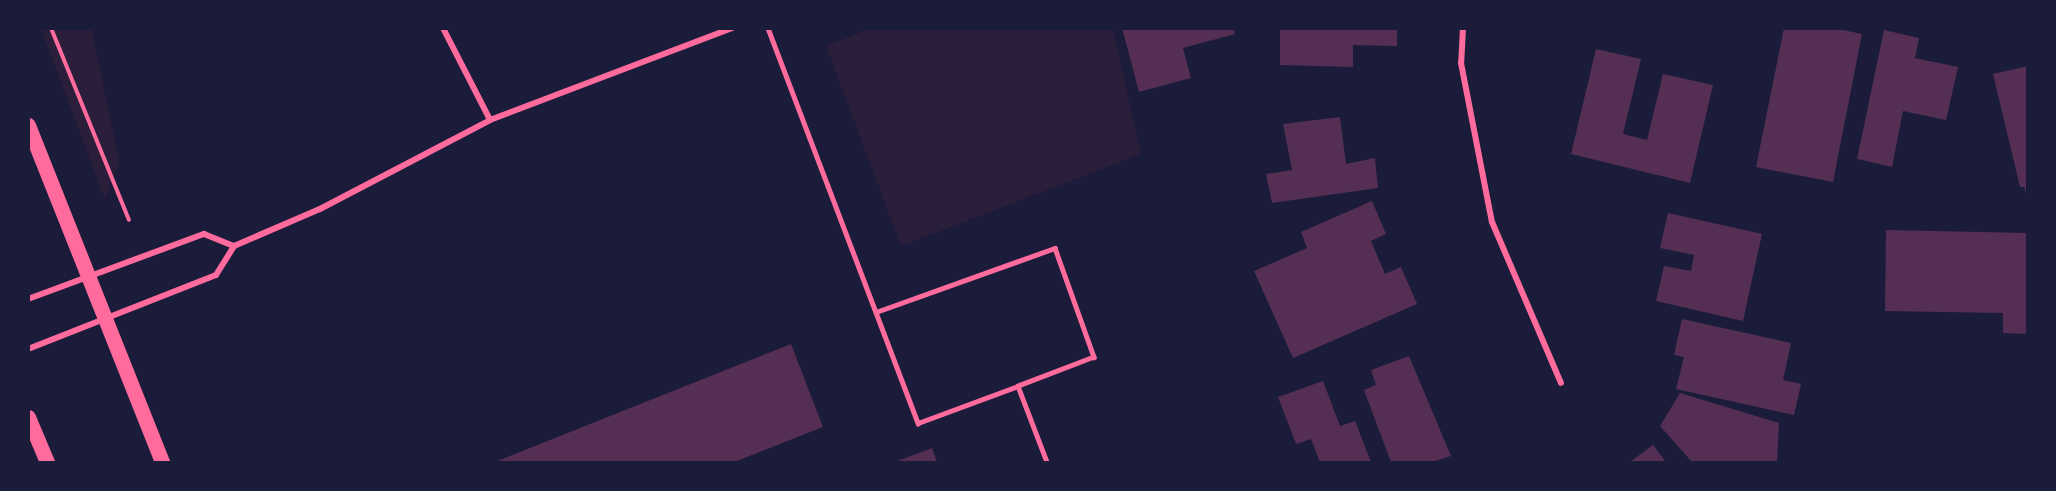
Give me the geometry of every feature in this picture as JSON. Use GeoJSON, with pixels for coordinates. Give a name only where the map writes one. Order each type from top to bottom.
{"type":"FeatureCollection","features":[{"type":"Feature","properties":{"kind":"main road"},"geometry":{"type":"LineString","coordinates":[[28,125],[162,462]]}},
{"type":"Feature","properties":{"kind":"main road"},"geometry":{"type":"LineString","coordinates":[[28,417],[47,462]]}},
{"type":"Feature","properties":{"kind":"street"},"geometry":{"type":"LineString","coordinates":[[443,28],[490,120]]}},
{"type":"Feature","properties":{"kind":"street"},"geometry":{"type":"LineString","coordinates":[[28,349],[216,275],[234,246],[320,209],[490,120],[732,28]]}},
{"type":"Feature","properties":{"kind":"street"},"geometry":{"type":"LineString","coordinates":[[1463,28],[1461,63],[1492,222],[1561,382]]}},
{"type":"Feature","properties":{"kind":"street"},"geometry":{"type":"LineString","coordinates":[[28,299],[204,234],[234,246]]}},
{"type":"Feature","properties":{"kind":"lane"},"geometry":{"type":"LineString","coordinates":[[768,28],[918,423],[1094,357],[1055,248],[876,312]]}},
{"type":"Feature","properties":{"kind":"lane"},"geometry":{"type":"LineString","coordinates":[[1018,386],[1047,462]]}},
{"type":"Feature","properties":{"kind":"path"},"geometry":{"type":"LineString","coordinates":[[51,28],[129,220]]}},
{"type":"Feature","properties":{"kind":"shaded area"},"geometry":{"type":"Polygon","coordinates":[[[41,29],[92,29],[119,161],[105,200],[41,29]]]}},
{"type":"Feature","properties":{"kind":"shaded area"},"geometry":{"type":"Polygon","coordinates":[[[869,29],[1113,29],[1141,154],[901,246],[826,46],[869,29]]]}},
{"type":"Feature","properties":{"kind":"building"},"geometry":{"type":"Polygon","coordinates":[[[1122,28],[1233,28],[1235,34],[1183,48],[1191,78],[1139,92],[1122,28]]]}},
{"type":"Feature","properties":{"kind":"building"},"geometry":{"type":"Polygon","coordinates":[[[1280,28],[1397,28],[1397,46],[1353,45],[1353,67],[1280,65],[1280,28]]]}},
{"type":"Feature","properties":{"kind":"building"},"geometry":{"type":"Polygon","coordinates":[[[1784,28],[1834,28],[1862,34],[1833,182],[1756,167],[1784,28]]]}},
{"type":"Feature","properties":{"kind":"building"},"geometry":{"type":"Polygon","coordinates":[[[1884,30],[1919,38],[1915,58],[1958,67],[1946,120],[1903,111],[1892,167],[1857,159],[1884,30]]]}},
{"type":"Feature","properties":{"kind":"building"},"geometry":{"type":"Polygon","coordinates":[[[1596,49],[1641,59],[1623,134],[1647,140],[1663,74],[1713,85],[1690,183],[1571,154],[1596,49]]]}},
{"type":"Feature","properties":{"kind":"building"},"geometry":{"type":"Polygon","coordinates":[[[2028,66],[2027,197],[2024,187],[2020,187],[1993,74],[2028,66]]]}},
{"type":"Feature","properties":{"kind":"building"},"geometry":{"type":"Polygon","coordinates":[[[1340,117],[1346,164],[1375,158],[1378,188],[1272,203],[1266,174],[1292,170],[1283,124],[1340,117]]]}},
{"type":"Feature","properties":{"kind":"building"},"geometry":{"type":"Polygon","coordinates":[[[1372,201],[1386,234],[1371,241],[1385,274],[1401,267],[1417,304],[1293,358],[1254,271],[1307,248],[1301,232],[1372,201]]]}},
{"type":"Feature","properties":{"kind":"building"},"geometry":{"type":"Polygon","coordinates":[[[1668,213],[1762,234],[1743,321],[1656,301],[1664,266],[1691,271],[1694,255],[1660,248],[1668,213]]]}},
{"type":"Feature","properties":{"kind":"building"},"geometry":{"type":"Polygon","coordinates":[[[1886,230],[2028,233],[2028,334],[2003,333],[2003,313],[1885,311],[1886,230]]]}},
{"type":"Feature","properties":{"kind":"building"},"geometry":{"type":"Polygon","coordinates":[[[1682,319],[1791,343],[1783,380],[1801,384],[1794,415],[1676,389],[1684,357],[1674,355],[1682,319]]]}},
{"type":"Feature","properties":{"kind":"building"},"geometry":{"type":"Polygon","coordinates":[[[791,344],[823,427],[734,462],[495,462],[791,344]]]}},
{"type":"Feature","properties":{"kind":"building"},"geometry":{"type":"Polygon","coordinates":[[[1409,356],[1451,456],[1432,462],[1391,462],[1364,390],[1376,385],[1371,370],[1409,356]]]}},
{"type":"Feature","properties":{"kind":"building"},"geometry":{"type":"Polygon","coordinates":[[[1323,381],[1340,426],[1355,421],[1371,462],[1320,462],[1311,439],[1296,444],[1278,397],[1323,381]]]}},
{"type":"Feature","properties":{"kind":"building"},"geometry":{"type":"Polygon","coordinates":[[[1680,393],[1779,423],[1777,462],[1692,462],[1660,426],[1680,393]]]}},
{"type":"Feature","properties":{"kind":"building"},"geometry":{"type":"Polygon","coordinates":[[[1653,445],[1666,462],[1630,462],[1653,445]]]}},
{"type":"Feature","properties":{"kind":"building"},"geometry":{"type":"Polygon","coordinates":[[[932,448],[937,462],[895,462],[932,448]]]}}]}
